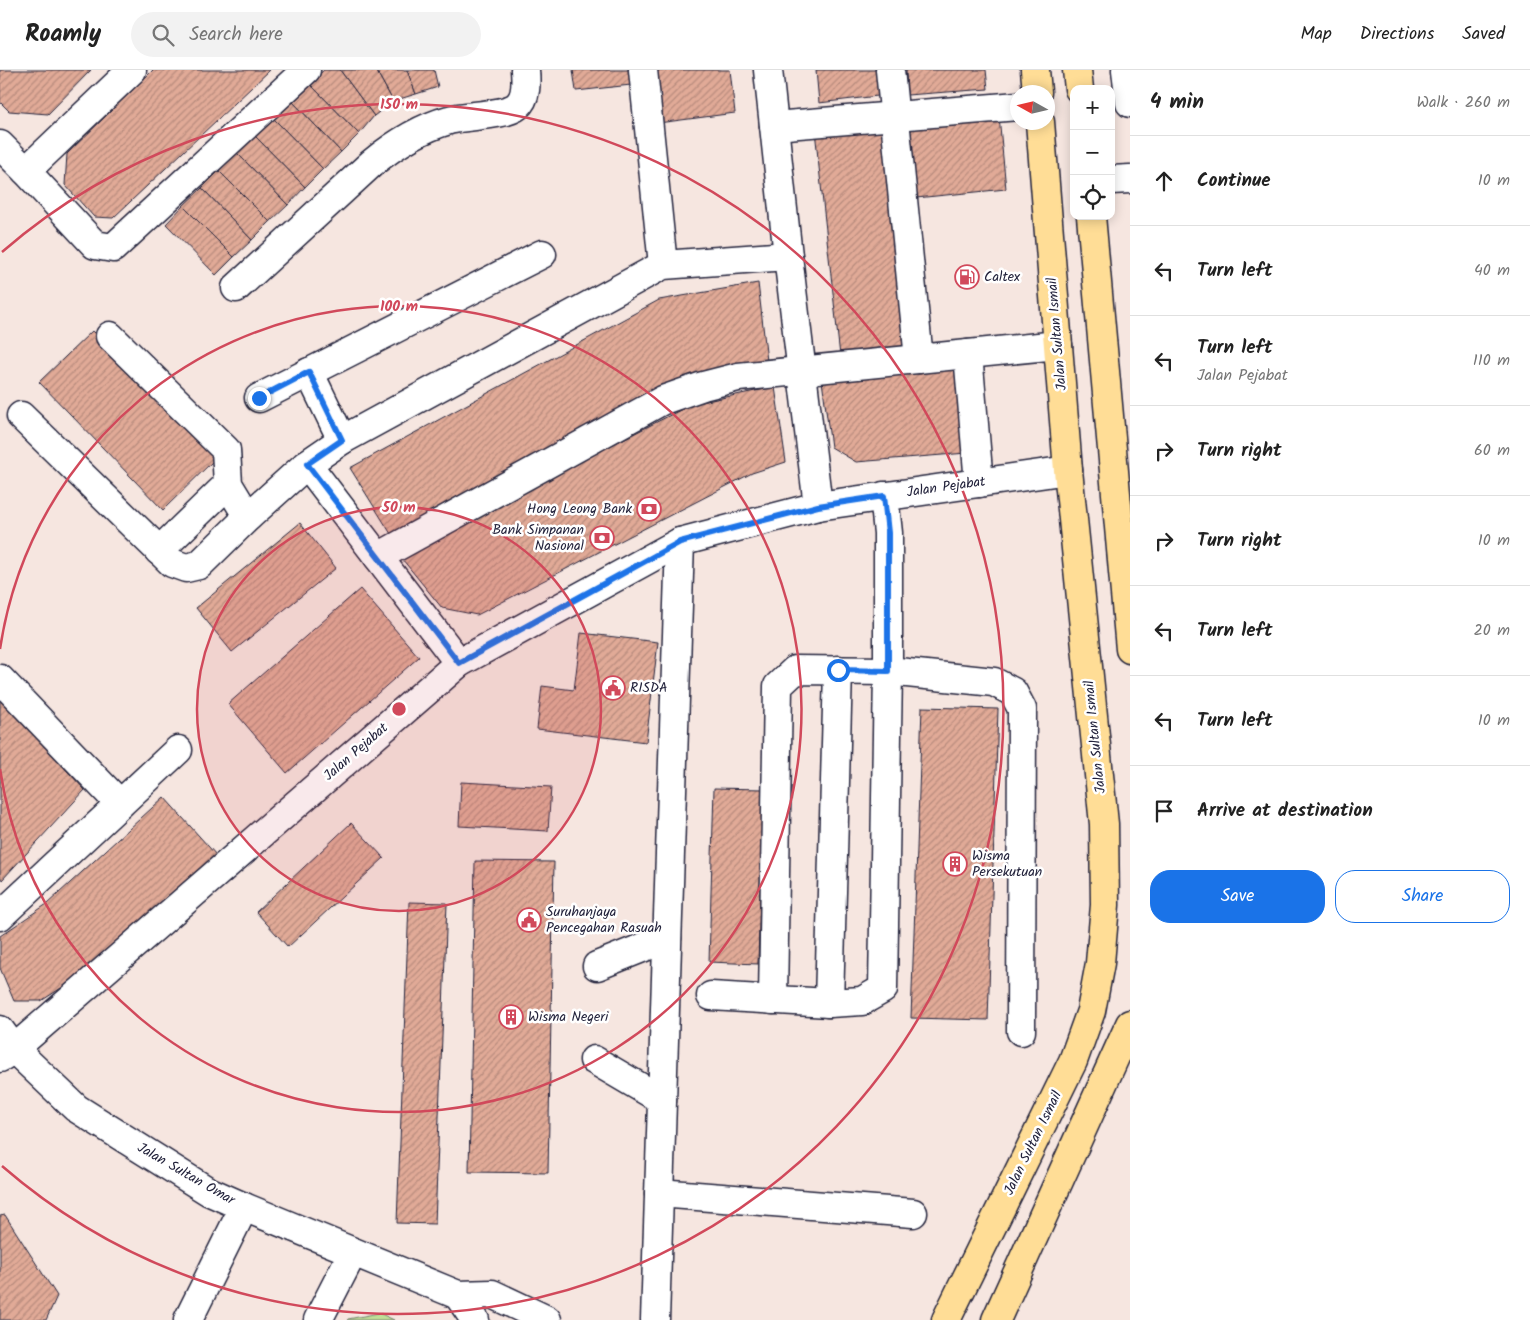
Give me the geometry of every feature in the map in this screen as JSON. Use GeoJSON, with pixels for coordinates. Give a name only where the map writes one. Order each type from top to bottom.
{"type":"FeatureCollection","features":[{"type":"Feature","properties":{"kind":"main road"},"geometry":{"type":"LineString","coordinates":[[1035,70],[1036,85]]}},
{"type":"Feature","properties":{"kind":"main road"},"geometry":{"type":"LineString","coordinates":[[1077,70],[1079,85]]}},
{"type":"Feature","properties":{"kind":"main road","name":"Jalan Sultan Ismail"},"geometry":{"type":"LineString","coordinates":[[946,1320],[1072,1061],[1091,1011],[1100,963],[1105,905],[1104,824],[1068,470],[1041,130]]}},
{"type":"Feature","properties":{"kind":"main road"},"geometry":{"type":"LineString","coordinates":[[1091,220],[1130,650]]}},
{"type":"Feature","properties":{"kind":"main road"},"geometry":{"type":"LineString","coordinates":[[996,1320],[1130,1024]]}},
{"type":"Feature","properties":{"kind":"street"},"geometry":{"type":"LineString","coordinates":[[26,170],[132,70]]}},
{"type":"Feature","properties":{"kind":"street"},"geometry":{"type":"LineString","coordinates":[[0,145],[26,170],[95,245],[114,248],[306,70]]}},
{"type":"Feature","properties":{"kind":"street"},"geometry":{"type":"LineString","coordinates":[[236,288],[390,148],[430,126],[450,119],[505,111],[517,107],[524,97],[525,70]]}},
{"type":"Feature","properties":{"kind":"street"},"geometry":{"type":"LineString","coordinates":[[643,70],[663,265]]}},
{"type":"Feature","properties":{"kind":"street"},"geometry":{"type":"LineString","coordinates":[[768,70],[818,506]]}},
{"type":"Feature","properties":{"kind":"street"},"geometry":{"type":"LineString","coordinates":[[890,70],[919,359]]}},
{"type":"Feature","properties":{"kind":"street"},"geometry":{"type":"LineString","coordinates":[[1126,70],[1130,103]]}},
{"type":"Feature","properties":{"kind":"street"},"geometry":{"type":"LineString","coordinates":[[774,126],[1010,107]]}},
{"type":"Feature","properties":{"kind":"street"},"geometry":{"type":"LineString","coordinates":[[1115,180],[1130,179]]}},
{"type":"Feature","properties":{"kind":"street"},"geometry":{"type":"LineString","coordinates":[[259,398],[542,254]]}},
{"type":"Feature","properties":{"kind":"street"},"geometry":{"type":"LineString","coordinates":[[21,416],[172,564],[186,568],[199,565],[248,517],[307,464],[342,440],[663,265],[788,256]]}},
{"type":"Feature","properties":{"kind":"street"},"geometry":{"type":"LineString","coordinates":[[110,336],[226,450],[228,484],[248,517]]}},
{"type":"Feature","properties":{"kind":"street"},"geometry":{"type":"LineString","coordinates":[[378,557],[663,400],[703,386],[738,377],[1058,345]]}},
{"type":"Feature","properties":{"kind":"street"},"geometry":{"type":"LineString","coordinates":[[968,354],[979,483]]}},
{"type":"Feature","properties":{"kind":"street"},"geometry":{"type":"LineString","coordinates":[[309,372],[342,440]]}},
{"type":"Feature","properties":{"kind":"street"},"geometry":{"type":"LineString","coordinates":[[307,464],[459,663]]}},
{"type":"Feature","properties":{"kind":"street","name":"Jalan Pejabat"},"geometry":{"type":"LineString","coordinates":[[4,1046],[459,663],[680,542],[818,506],[1068,470]]}},
{"type":"Feature","properties":{"kind":"street"},"geometry":{"type":"LineString","coordinates":[[159,551],[228,484]]}},
{"type":"Feature","properties":{"kind":"street"},"geometry":{"type":"LineString","coordinates":[[711,996],[829,1002],[862,1001],[883,989],[888,671],[888,533],[884,496]]}},
{"type":"Feature","properties":{"kind":"street"},"geometry":{"type":"LineString","coordinates":[[655,1320],[680,542]]}},
{"type":"Feature","properties":{"kind":"street"},"geometry":{"type":"LineString","coordinates":[[773,1000],[778,686],[795,670],[888,671],[994,682],[1013,692],[1022,709],[1021,1031]]}},
{"type":"Feature","properties":{"kind":"street"},"geometry":{"type":"LineString","coordinates":[[829,1002],[838,670]]}},
{"type":"Feature","properties":{"kind":"street"},"geometry":{"type":"LineString","coordinates":[[0,679],[120,804]]}},
{"type":"Feature","properties":{"kind":"street"},"geometry":{"type":"LineString","coordinates":[[0,916],[178,750]]}},
{"type":"Feature","properties":{"kind":"street"},"geometry":{"type":"LineString","coordinates":[[597,966],[667,938]]}},
{"type":"Feature","properties":{"kind":"street","name":"Jalan Sultan Omar"},"geometry":{"type":"LineString","coordinates":[[4,1046],[76,1108],[208,1191],[458,1295],[492,1294],[547,1320]]}},
{"type":"Feature","properties":{"kind":"street"},"geometry":{"type":"LineString","coordinates":[[594,1060],[662,1100]]}},
{"type":"Feature","properties":{"kind":"street"},"geometry":{"type":"LineString","coordinates":[[660,1193],[913,1213]]}},
{"type":"Feature","properties":{"kind":"street"},"geometry":{"type":"LineString","coordinates":[[188,1320],[244,1207]]}},
{"type":"Feature","properties":{"kind":"street"},"geometry":{"type":"LineString","coordinates":[[318,1320],[352,1252]]}},
{"type":"Feature","properties":{"kind":"street"},"geometry":{"type":"LineString","coordinates":[[458,1295],[475,1320]]}},
{"type":"Feature","properties":{"kind":"green space"},"geometry":{"type":"Polygon","coordinates":[[[379,1313],[394,1320],[347,1320],[348,1319],[379,1313]]]}},
{"type":"Feature","properties":{"kind":"building"},"geometry":{"type":"Polygon","coordinates":[[[0,70],[91,70],[48,114],[9,111],[0,102],[0,70]]]}},
{"type":"Feature","properties":{"kind":"building"},"geometry":{"type":"Polygon","coordinates":[[[153,70],[270,70],[113,218],[94,217],[65,185],[67,154],[153,70]]]}},
{"type":"Feature","properties":{"kind":"building"},"geometry":{"type":"Polygon","coordinates":[[[324,70],[340,70],[374,116],[359,134],[309,83],[324,70]]]}},
{"type":"Feature","properties":{"kind":"building"},"geometry":{"type":"Polygon","coordinates":[[[340,70],[376,70],[393,101],[374,116],[340,70]]]}},
{"type":"Feature","properties":{"kind":"building"},"geometry":{"type":"Polygon","coordinates":[[[376,70],[407,70],[416,94],[393,101],[376,70]]]}},
{"type":"Feature","properties":{"kind":"building"},"geometry":{"type":"Polygon","coordinates":[[[407,70],[434,70],[438,87],[416,94],[407,70]]]}},
{"type":"Feature","properties":{"kind":"building"},"geometry":{"type":"Polygon","coordinates":[[[573,70],[630,70],[631,85],[576,91],[573,70]]]}},
{"type":"Feature","properties":{"kind":"building"},"geometry":{"type":"Polygon","coordinates":[[[652,70],[730,70],[735,113],[658,123],[652,70]]]}},
{"type":"Feature","properties":{"kind":"building"},"geometry":{"type":"Polygon","coordinates":[[[816,70],[884,70],[886,95],[819,103],[816,70]]]}},
{"type":"Feature","properties":{"kind":"building"},"geometry":{"type":"Polygon","coordinates":[[[906,70],[986,70],[988,89],[907,95],[906,70]]]}},
{"type":"Feature","properties":{"kind":"building"},"geometry":{"type":"Polygon","coordinates":[[[309,83],[359,134],[341,152],[291,100],[309,83]]]}},
{"type":"Feature","properties":{"kind":"building"},"geometry":{"type":"Polygon","coordinates":[[[291,100],[341,152],[323,169],[273,118],[291,100]]]}},
{"type":"Feature","properties":{"kind":"building"},"geometry":{"type":"Polygon","coordinates":[[[999,116],[1006,189],[916,198],[909,125],[999,116]]]}},
{"type":"Feature","properties":{"kind":"building"},"geometry":{"type":"Polygon","coordinates":[[[273,118],[323,169],[305,187],[255,136],[273,118]]]}},
{"type":"Feature","properties":{"kind":"building"},"geometry":{"type":"Polygon","coordinates":[[[882,123],[907,348],[840,356],[815,131],[882,123]]]}},
{"type":"Feature","properties":{"kind":"building"},"geometry":{"type":"Polygon","coordinates":[[[255,136],[305,187],[288,205],[237,153],[255,136]]]}},
{"type":"Feature","properties":{"kind":"building"},"geometry":{"type":"Polygon","coordinates":[[[237,153],[288,205],[270,222],[219,171],[237,153]]]}},
{"type":"Feature","properties":{"kind":"building"},"geometry":{"type":"Polygon","coordinates":[[[219,171],[270,222],[252,240],[202,188],[219,171]]]}},
{"type":"Feature","properties":{"kind":"building"},"geometry":{"type":"Polygon","coordinates":[[[202,188],[252,240],[234,257],[183,206],[202,188]]]}},
{"type":"Feature","properties":{"kind":"building"},"geometry":{"type":"Polygon","coordinates":[[[183,206],[234,257],[216,275],[166,224],[183,206]]]}},
{"type":"Feature","properties":{"kind":"building"},"geometry":{"type":"Polygon","coordinates":[[[758,283],[767,361],[692,377],[391,534],[350,468],[659,300],[758,283]]]}},
{"type":"Feature","properties":{"kind":"building"},"geometry":{"type":"Polygon","coordinates":[[[92,331],[216,458],[163,510],[39,382],[92,331]]]}},
{"type":"Feature","properties":{"kind":"building"},"geometry":{"type":"Polygon","coordinates":[[[960,369],[967,453],[856,462],[831,447],[822,381],[960,369]]]}},
{"type":"Feature","properties":{"kind":"building"},"geometry":{"type":"Polygon","coordinates":[[[775,387],[786,462],[752,473],[477,615],[442,608],[398,554],[692,404],[775,387]]]}},
{"type":"Feature","properties":{"kind":"building"},"geometry":{"type":"Polygon","coordinates":[[[300,523],[336,568],[232,652],[196,608],[300,523]]]}},
{"type":"Feature","properties":{"kind":"building"},"geometry":{"type":"Polygon","coordinates":[[[360,589],[419,657],[287,773],[228,704],[360,589]]]}},
{"type":"Feature","properties":{"kind":"building","name":"RISDA"},"geometry":{"type":"Polygon","coordinates":[[[581,633],[658,642],[646,742],[537,729],[542,686],[574,690],[581,633]]]}},
{"type":"Feature","properties":{"kind":"building"},"geometry":{"type":"Polygon","coordinates":[[[0,699],[85,790],[2,880],[0,876],[0,699]]]}},
{"type":"Feature","properties":{"kind":"building","name":"Wisma Persekutuan"},"geometry":{"type":"Polygon","coordinates":[[[922,707],[998,709],[988,1020],[911,1018],[922,707]]]}},
{"type":"Feature","properties":{"kind":"building"},"geometry":{"type":"Polygon","coordinates":[[[461,782],[551,787],[548,831],[459,826],[461,782]]]}},
{"type":"Feature","properties":{"kind":"building"},"geometry":{"type":"Polygon","coordinates":[[[714,788],[763,789],[758,964],[709,962],[714,788]]]}},
{"type":"Feature","properties":{"kind":"building"},"geometry":{"type":"Polygon","coordinates":[[[164,797],[217,856],[100,963],[41,1001],[14,1001],[0,968],[0,936],[47,904],[164,797]]]}},
{"type":"Feature","properties":{"kind":"building"},"geometry":{"type":"Polygon","coordinates":[[[351,823],[384,858],[288,947],[256,912],[351,823]]]}},
{"type":"Feature","properties":{"kind":"building","name":"Wisma Negeri"},"geometry":{"type":"Polygon","coordinates":[[[475,861],[554,862],[548,1173],[469,1172],[475,861]]]}},
{"type":"Feature","properties":{"kind":"building"},"geometry":{"type":"Polygon","coordinates":[[[409,902],[447,903],[435,1224],[397,1223],[409,902]]]}},
{"type":"Feature","properties":{"kind":"building"},"geometry":{"type":"Polygon","coordinates":[[[5,1215],[57,1296],[46,1320],[0,1320],[0,1216],[5,1215]]]}},
{"type":"Feature","properties":{"kind":"place","name":"Caltex"},"geometry":{"type":"Point","coordinates":[967,277]}},
{"type":"Feature","properties":{"kind":"place","name":"Hong Leong Bank"},"geometry":{"type":"Point","coordinates":[649,509]}},
{"type":"Feature","properties":{"kind":"place","name":"Bank Simpanan Nasional"},"geometry":{"type":"Point","coordinates":[602,538]}},
{"type":"Feature","properties":{"kind":"place","name":"RISDA"},"geometry":{"type":"Point","coordinates":[613,688]}},
{"type":"Feature","properties":{"kind":"place","name":"Wisma Persekutuan"},"geometry":{"type":"Point","coordinates":[955,864]}},
{"type":"Feature","properties":{"kind":"place","name":"Suruhanjaya Pencegahan Rasuah"},"geometry":{"type":"Point","coordinates":[529,920]}},
{"type":"Feature","properties":{"kind":"place","name":"Wisma Negeri"},"geometry":{"type":"Point","coordinates":[511,1017]}},
{"type":"Feature","properties":{"kind":"route"},"geometry":{"type":"LineString","coordinates":[[259,398],[309,372],[342,440],[307,464],[459,663],[680,542],[818,506],[884,496],[888,533],[888,671],[838,670]]}}]}
